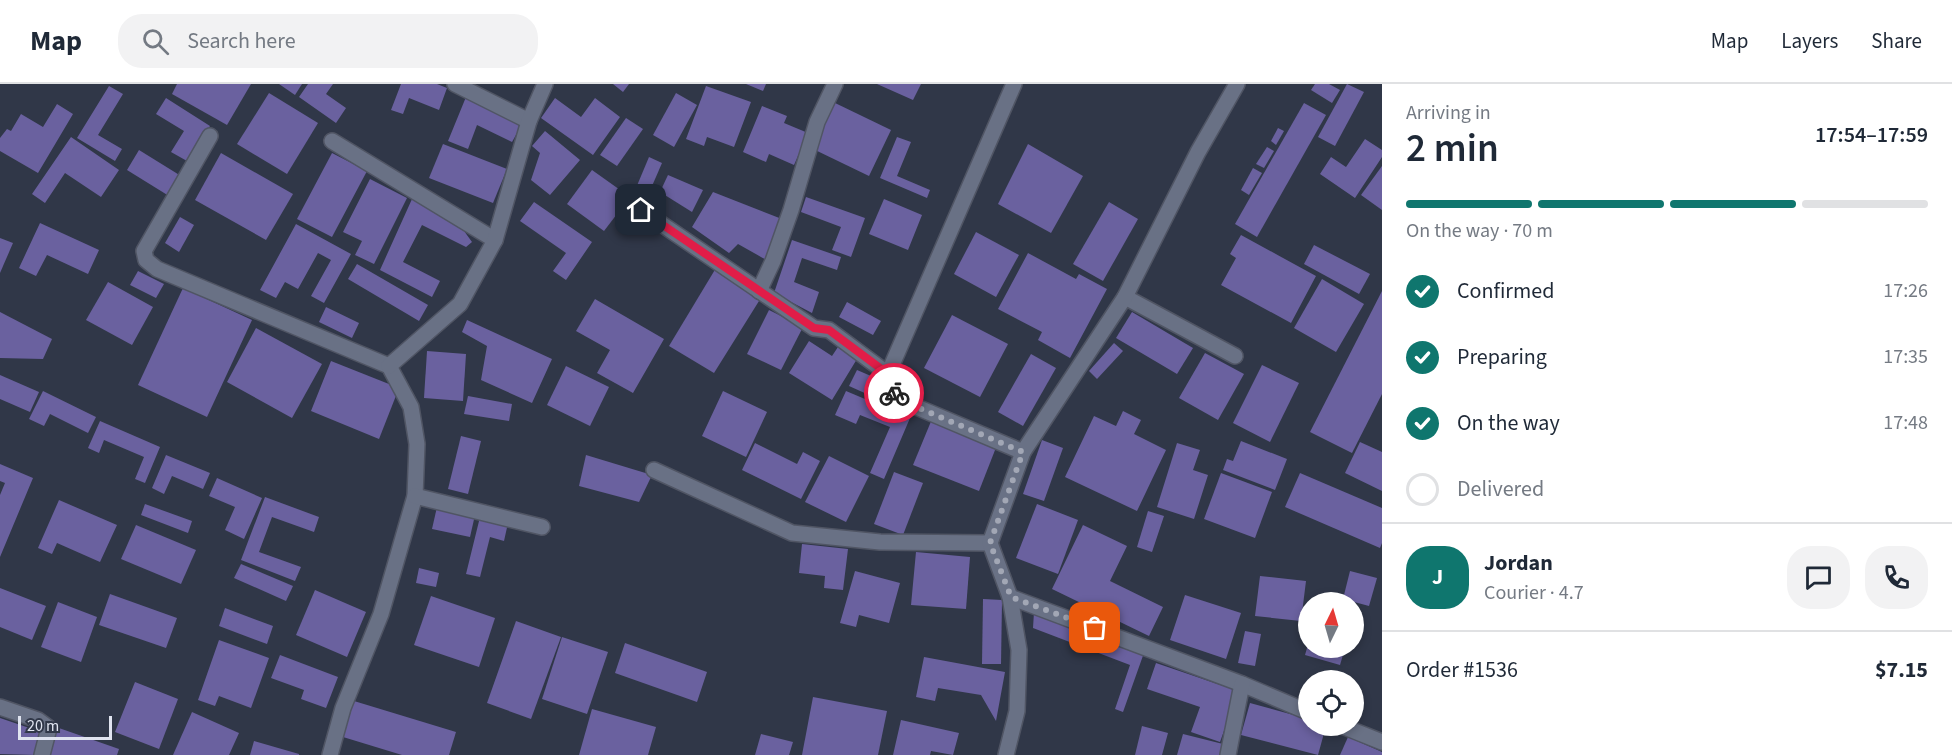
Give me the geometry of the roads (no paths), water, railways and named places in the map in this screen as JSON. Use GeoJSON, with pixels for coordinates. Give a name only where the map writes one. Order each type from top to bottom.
{"type":"FeatureCollection","features":[{"type":"Feature","properties":{"kind":"street"},"geometry":{"type":"LineString","coordinates":[[455,84],[529,121]]}},
{"type":"Feature","properties":{"kind":"street"},"geometry":{"type":"LineString","coordinates":[[389,366],[460,304],[495,240],[529,121],[545,84]]}},
{"type":"Feature","properties":{"kind":"street"},"geometry":{"type":"LineString","coordinates":[[759,291],[773,261],[791,210],[817,122],[835,84]]}},
{"type":"Feature","properties":{"kind":"street"},"geometry":{"type":"LineString","coordinates":[[888,374],[1014,84]]}},
{"type":"Feature","properties":{"kind":"street"},"geometry":{"type":"LineString","coordinates":[[1006,755],[1017,711],[1019,650],[1011,597],[990,543],[1023,452],[1125,297],[1198,152],[1237,84]]}},
{"type":"Feature","properties":{"kind":"street"},"geometry":{"type":"LineString","coordinates":[[210,136],[144,251],[146,260],[157,269],[389,366],[411,406],[417,444],[415,496],[381,614],[343,708],[330,755]]}},
{"type":"Feature","properties":{"kind":"street"},"geometry":{"type":"LineString","coordinates":[[332,141],[495,240]]}},
{"type":"Feature","properties":{"kind":"street"},"geometry":{"type":"LineString","coordinates":[[641,210],[814,328],[829,330],[888,374],[894,394],[900,400],[1023,452]]}},
{"type":"Feature","properties":{"kind":"street"},"geometry":{"type":"LineString","coordinates":[[1125,297],[1235,356]]}},
{"type":"Feature","properties":{"kind":"street"},"geometry":{"type":"LineString","coordinates":[[654,470],[792,533],[880,542],[990,543]]}},
{"type":"Feature","properties":{"kind":"street"},"geometry":{"type":"LineString","coordinates":[[415,496],[542,527]]}},
{"type":"Feature","properties":{"kind":"street"},"geometry":{"type":"LineString","coordinates":[[1011,597],[1242,684],[1298,708]]}},
{"type":"Feature","properties":{"kind":"street"},"geometry":{"type":"LineString","coordinates":[[1228,755],[1242,684]]}},
{"type":"Feature","properties":{"kind":"street"},"geometry":{"type":"LineString","coordinates":[[0,707],[38,720],[49,728],[42,755]]}},
{"type":"Feature","properties":{"kind":"street"},"geometry":{"type":"LineString","coordinates":[[1364,735],[1382,742]]}}]}
